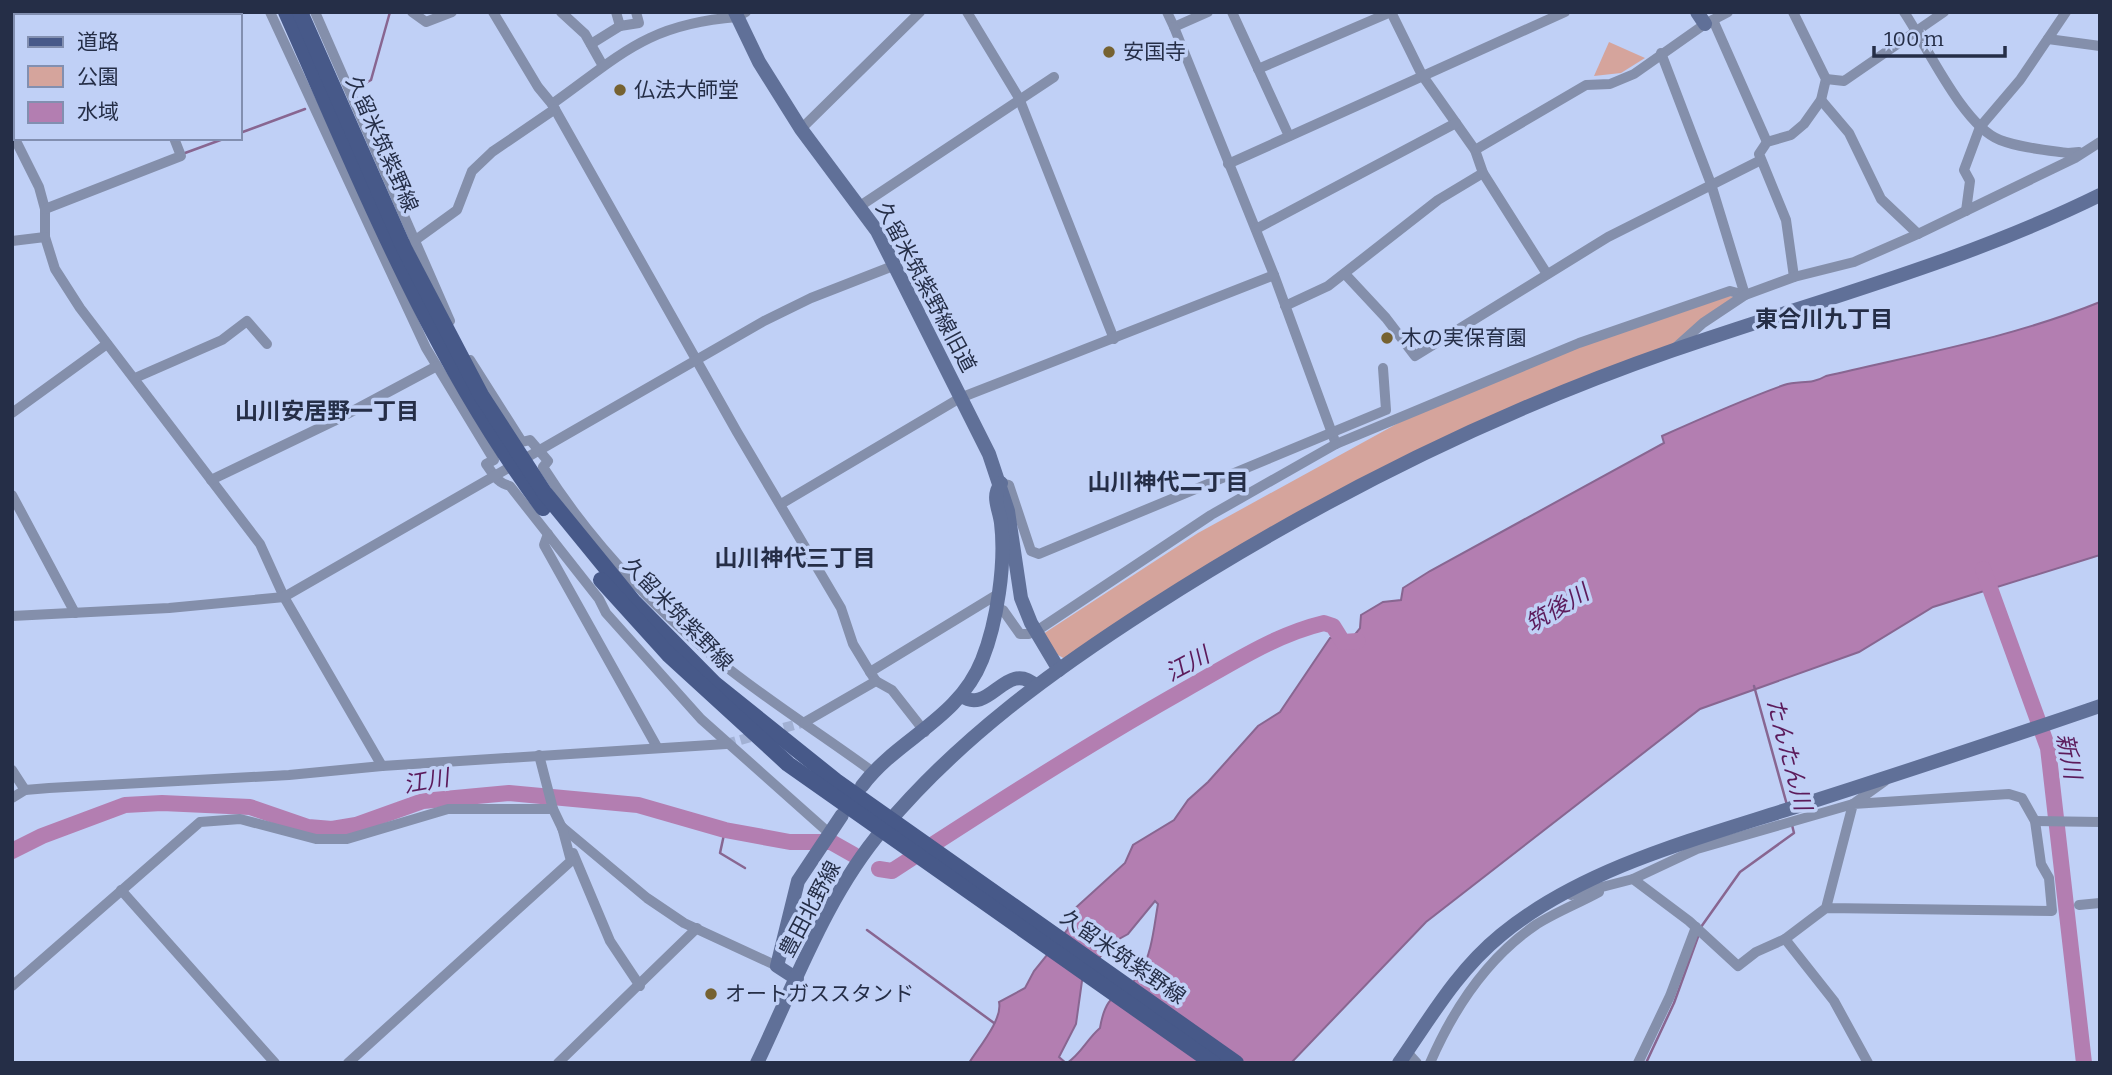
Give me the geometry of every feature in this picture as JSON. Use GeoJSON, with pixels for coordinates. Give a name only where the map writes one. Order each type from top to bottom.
{"type":"FeatureCollection","features":[{"type":"Feature","properties":{"kind":"main road","name":"久留米筑紫野線"},"geometry":{"type":"LineString","coordinates":[[286,12],[399,249]]}},
{"type":"Feature","properties":{"kind":"main road","name":"久留米筑紫野線"},"geometry":{"type":"LineString","coordinates":[[300,12],[443,354],[593,571],[668,654],[788,764],[893,829],[1236,1063]]}},
{"type":"Feature","properties":{"kind":"main road","name":"久留米筑紫野線"},"geometry":{"type":"LineString","coordinates":[[893,829],[1213,1063]]}},
{"type":"Feature","properties":{"kind":"street"},"geometry":{"type":"LineString","coordinates":[[270,12],[399,249],[448,316],[470,360],[522,442],[530,440],[542,450],[548,461],[543,467],[573,514],[621,571],[710,654],[873,772]]}},
{"type":"Feature","properties":{"kind":"street"},"geometry":{"type":"LineString","coordinates":[[315,12],[399,249],[437,366],[494,460],[486,464],[500,484],[510,486],[599,599],[606,613],[726,744],[825,839]]}},
{"type":"Feature","properties":{"kind":"street"},"geometry":{"type":"LineString","coordinates":[[412,12],[426,22],[452,12]]}},
{"type":"Feature","properties":{"kind":"street"},"geometry":{"type":"LineString","coordinates":[[493,12],[553,107],[841,608],[853,644],[873,677],[892,690],[925,732]]}},
{"type":"Feature","properties":{"kind":"street"},"geometry":{"type":"LineString","coordinates":[[561,12],[585,34],[603,66]]}},
{"type":"Feature","properties":{"kind":"street"},"geometry":{"type":"LineString","coordinates":[[616,12],[620,26]]}},
{"type":"Feature","properties":{"kind":"street"},"geometry":{"type":"LineString","coordinates":[[590,44],[620,26],[639,23],[636,12]]}},
{"type":"Feature","properties":{"kind":"street"},"geometry":{"type":"LineString","coordinates":[[674,12],[678,26]]}},
{"type":"Feature","properties":{"kind":"street"},"geometry":{"type":"LineString","coordinates":[[801,129],[920,12]]}},
{"type":"Feature","properties":{"kind":"street"},"geometry":{"type":"LineString","coordinates":[[967,12],[1019,97],[1114,339]]}},
{"type":"Feature","properties":{"kind":"street"},"geometry":{"type":"LineString","coordinates":[[1167,12],[1274,275],[1336,444]]}},
{"type":"Feature","properties":{"kind":"street"},"geometry":{"type":"LineString","coordinates":[[1174,27],[1208,12]]}},
{"type":"Feature","properties":{"kind":"street"},"geometry":{"type":"LineString","coordinates":[[1233,12],[1289,136]]}},
{"type":"Feature","properties":{"kind":"street"},"geometry":{"type":"LineString","coordinates":[[1258,69],[1391,12],[1422,75],[1475,150],[1483,173],[1547,274]]}},
{"type":"Feature","properties":{"kind":"street"},"geometry":{"type":"LineString","coordinates":[[1228,164],[1565,12]]}},
{"type":"Feature","properties":{"kind":"street"},"geometry":{"type":"LineString","coordinates":[[1475,150],[1586,85],[1611,83],[1634,74],[1705,19],[1728,12]]}},
{"type":"Feature","properties":{"kind":"street"},"geometry":{"type":"LineString","coordinates":[[1793,12],[1826,79],[1821,100],[1804,124],[1791,135],[1767,142],[1759,154],[1759,161],[1774,187],[1786,220],[1794,276]]}},
{"type":"Feature","properties":{"kind":"street"},"geometry":{"type":"LineString","coordinates":[[1903,12],[1935,64],[1980,127],[1998,139],[2068,153],[2083,152]]}},
{"type":"Feature","properties":{"kind":"street"},"geometry":{"type":"LineString","coordinates":[[1826,79],[1844,81],[1944,12]]}},
{"type":"Feature","properties":{"kind":"street"},"geometry":{"type":"LineString","coordinates":[[1966,212],[1970,181],[1964,170],[1980,127],[2020,80],[2066,12]]}},
{"type":"Feature","properties":{"kind":"street"},"geometry":{"type":"LineString","coordinates":[[399,249],[457,209],[472,171],[492,152],[603,66],[641,40],[678,26],[739,14]]}},
{"type":"Feature","properties":{"kind":"street","name":"久留米筑紫野線旧道"},"geometry":{"type":"LineString","coordinates":[[739,14],[759,62],[801,129],[877,232],[960,398],[1001,483],[1021,598],[1031,623],[1059,670]]}},
{"type":"Feature","properties":{"kind":"street"},"geometry":{"type":"LineString","coordinates":[[1705,19],[1767,142]]}},
{"type":"Feature","properties":{"kind":"street"},"geometry":{"type":"LineString","coordinates":[[2048,39],[2100,46]]}},
{"type":"Feature","properties":{"kind":"street"},"geometry":{"type":"LineString","coordinates":[[1661,53],[1711,184],[1745,295]]}},
{"type":"Feature","properties":{"kind":"street"},"geometry":{"type":"LineString","coordinates":[[860,206],[1019,97],[1054,77]]}},
{"type":"Feature","properties":{"kind":"street"},"geometry":{"type":"LineString","coordinates":[[1821,100],[1849,133],[1881,199],[1917,234]]}},
{"type":"Feature","properties":{"kind":"street"},"geometry":{"type":"LineString","coordinates":[[1256,229],[1456,123]]}},
{"type":"Feature","properties":{"kind":"street"},"geometry":{"type":"LineString","coordinates":[[16,140],[39,187],[45,209],[45,237],[55,269],[107,344],[260,544],[284,597],[382,766]]}},
{"type":"Feature","properties":{"kind":"street"},"geometry":{"type":"LineString","coordinates":[[45,209],[181,156],[175,140]]}},
{"type":"Feature","properties":{"kind":"street"},"geometry":{"type":"LineString","coordinates":[[1672,351],[1703,323],[1745,295],[1794,276],[1854,262],[1966,212],[2100,142]]}},
{"type":"Feature","properties":{"kind":"street"},"geometry":{"type":"LineString","coordinates":[[1345,274],[1386,318],[1415,356],[1608,237],[1759,161]]}},
{"type":"Feature","properties":{"kind":"street"},"geometry":{"type":"LineString","coordinates":[[1285,306],[1328,286],[1438,200],[1483,173]]}},
{"type":"Feature","properties":{"kind":"street","name":"豊田北野線"},"geometry":{"type":"LineString","coordinates":[[757,1063],[842,886],[960,748],[1003,709],[1206,572],[1311,511],[1502,418],[1574,387],[1672,351],[1933,265],[2037,226],[2100,195]]}},
{"type":"Feature","properties":{"kind":"street"},"geometry":{"type":"LineString","coordinates":[[12,241],[45,237]]}},
{"type":"Feature","properties":{"kind":"street"},"geometry":{"type":"LineString","coordinates":[[12,616],[169,608],[284,597],[811,298],[893,266]]}},
{"type":"Feature","properties":{"kind":"street"},"geometry":{"type":"LineString","coordinates":[[781,504],[960,398],[1274,275]]}},
{"type":"Feature","properties":{"kind":"street"},"geometry":{"type":"LineString","coordinates":[[1041,628],[1212,515],[1336,444],[1579,343],[1730,291],[1745,295]]}},
{"type":"Feature","properties":{"kind":"street"},"geometry":{"type":"LineString","coordinates":[[135,378],[222,341],[247,321],[267,344]]}},
{"type":"Feature","properties":{"kind":"street"},"geometry":{"type":"LineString","coordinates":[[12,413],[107,344]]}},
{"type":"Feature","properties":{"kind":"street"},"geometry":{"type":"LineString","coordinates":[[211,480],[334,421],[437,366]]}},
{"type":"Feature","properties":{"kind":"street"},"geometry":{"type":"LineString","coordinates":[[1001,483],[1009,485],[1031,551],[1039,554],[1386,410],[1383,368]]}},
{"type":"Feature","properties":{"kind":"street","name":"久留米筑紫野線旧道"},"geometry":{"type":"LineString","coordinates":[[862,786],[873,772],[925,732],[962,696],[973,681],[984,657],[1002,568],[1001,523],[994,499],[1001,483]]}},
{"type":"Feature","properties":{"kind":"street"},"geometry":{"type":"LineString","coordinates":[[12,495],[75,613]]}},
{"type":"Feature","properties":{"kind":"street"},"geometry":{"type":"LineString","coordinates":[[548,534],[544,545],[657,747]]}},
{"type":"Feature","properties":{"kind":"street"},"geometry":{"type":"LineString","coordinates":[[805,722],[997,601],[1020,634],[1029,634]]}},
{"type":"Feature","properties":{"kind":"street"},"geometry":{"type":"LineString","coordinates":[[962,696],[976,701],[1009,679],[1020,677],[1036,686]]}},
{"type":"Feature","properties":{"kind":"street"},"geometry":{"type":"LineString","coordinates":[[1418,1063],[1403,1057],[1425,1020],[1466,967],[1503,933],[1609,872],[1691,840],[2100,706]]}},
{"type":"Feature","properties":{"kind":"street"},"geometry":{"type":"LineString","coordinates":[[12,798],[25,790],[114,786],[223,776],[289,775],[382,766],[726,744]]}},
{"type":"Feature","properties":{"kind":"street"},"geometry":{"type":"LineString","coordinates":[[539,755],[553,809],[610,941],[640,986]]}},
{"type":"Feature","properties":{"kind":"street"},"geometry":{"type":"LineString","coordinates":[[12,771],[25,790]]}},
{"type":"Feature","properties":{"kind":"street"},"geometry":{"type":"LineString","coordinates":[[1826,908],[1853,804],[1896,774]]}},
{"type":"Feature","properties":{"kind":"street"},"geometry":{"type":"LineString","coordinates":[[1562,897],[1633,879],[1697,849],[1853,804],[2009,794],[2022,798],[2035,821],[2041,864],[2049,878],[2052,911],[1826,908],[1785,939],[1756,952],[1738,966],[1696,927],[1633,879]]}},
{"type":"Feature","properties":{"kind":"street"},"geometry":{"type":"LineString","coordinates":[[12,986],[200,822],[240,819],[316,839],[348,839],[448,809],[553,809]]}},
{"type":"Feature","properties":{"kind":"street"},"geometry":{"type":"LineString","coordinates":[[777,966],[798,881],[842,815]]}},
{"type":"Feature","properties":{"kind":"street"},"geometry":{"type":"LineString","coordinates":[[2035,821],[2100,822]]}},
{"type":"Feature","properties":{"kind":"street"},"geometry":{"type":"LineString","coordinates":[[562,827],[648,898],[697,928],[777,966],[797,979]]}},
{"type":"Feature","properties":{"kind":"street"},"geometry":{"type":"LineString","coordinates":[[348,1063],[571,861],[562,827]]}},
{"type":"Feature","properties":{"kind":"street"},"geometry":{"type":"LineString","coordinates":[[1430,1063],[1457,1008],[1491,964],[1536,925],[1614,883]]}},
{"type":"Feature","properties":{"kind":"street"},"geometry":{"type":"LineString","coordinates":[[121,890],[275,1063]]}},
{"type":"Feature","properties":{"kind":"street"},"geometry":{"type":"LineString","coordinates":[[2079,905],[2100,903]]}},
{"type":"Feature","properties":{"kind":"street"},"geometry":{"type":"LineString","coordinates":[[1638,1063],[1670,996],[1696,927]]}},
{"type":"Feature","properties":{"kind":"street"},"geometry":{"type":"LineString","coordinates":[[558,1063],[697,928]]}},
{"type":"Feature","properties":{"kind":"street"},"geometry":{"type":"LineString","coordinates":[[1785,939],[1834,1001],[1868,1063]]}},
{"type":"Feature","properties":{"kind":"green space"},"geometry":{"type":"Polygon","coordinates":[[[1609,42],[1645,58],[1621,73],[1594,76],[1609,42]]]}},
{"type":"Feature","properties":{"kind":"green space"},"geometry":{"type":"Polygon","coordinates":[[[1729,296],[1737,297],[1670,349],[1452,434],[1067,660],[1058,655],[1043,634],[1198,533],[1402,421],[1574,348],[1729,296]]]}},
{"type":"Feature","properties":{"kind":"water","name":"筑後川"},"geometry":{"type":"Polygon","coordinates":[[[2100,302],[2100,555],[1933,607],[1859,652],[1700,709],[1426,922],[1291,1063],[1067,1063],[1100,1028],[1111,999],[1128,987],[1140,973],[1152,940],[1158,904],[1155,901],[1128,934],[1110,944],[1082,981],[1076,1024],[1059,1057],[1066,1063],[969,1063],[994,1025],[999,1002],[1025,988],[1034,971],[1068,929],[1071,912],[1125,863],[1133,845],[1174,820],[1188,800],[1208,782],[1258,726],[1280,712],[1330,638],[1352,638],[1360,628],[1361,615],[1383,602],[1401,600],[1403,588],[1430,571],[1664,443],[1662,436],[1722,409],[1784,385],[1815,380],[1999,335],[2100,302]]]}},
{"type":"Feature","properties":{"kind":"waterway"},"geometry":{"type":"LineString","coordinates":[[355,89],[371,80],[390,12]]}},
{"type":"Feature","properties":{"kind":"waterway"},"geometry":{"type":"LineString","coordinates":[[242,132],[305,109]]}},
{"type":"Feature","properties":{"kind":"waterway"},"geometry":{"type":"LineString","coordinates":[[185,153],[221,140]]}},
{"type":"Feature","properties":{"kind":"waterway","name":"新川"},"geometry":{"type":"LineString","coordinates":[[1983,569],[2048,748],[2084,1063]]}},
{"type":"Feature","properties":{"kind":"waterway","name":"江川"},"geometry":{"type":"LineString","coordinates":[[879,869],[892,871],[1111,733],[1270,643],[1324,623],[1333,626],[1343,642],[1358,641]]}},
{"type":"Feature","properties":{"kind":"waterway","name":"たんたん川"},"geometry":{"type":"LineString","coordinates":[[1754,686],[1787,805]]}},
{"type":"Feature","properties":{"kind":"waterway","name":"江川"},"geometry":{"type":"LineString","coordinates":[[12,851],[42,836],[125,805],[162,803],[250,807],[308,827],[332,829],[356,825],[423,801],[509,793],[638,805],[725,830],[790,842],[831,842],[854,855]]}},
{"type":"Feature","properties":{"kind":"waterway","name":"たんたん川"},"geometry":{"type":"LineString","coordinates":[[1701,927],[1740,872],[1794,833],[1792,825]]}},
{"type":"Feature","properties":{"kind":"waterway"},"geometry":{"type":"LineString","coordinates":[[725,830],[720,853],[745,868]]}},
{"type":"Feature","properties":{"kind":"waterway"},"geometry":{"type":"LineString","coordinates":[[867,930],[994,1023]]}},
{"type":"Feature","properties":{"kind":"waterway","name":"たんたん川"},"geometry":{"type":"LineString","coordinates":[[1646,1063],[1674,1003],[1699,934]]}},
{"type":"Feature","properties":{"kind":"tunnel"},"geometry":{"type":"LineString","coordinates":[[726,744],[805,722]]}},
{"type":"Feature","properties":{"kind":"place","name":"安国寺"},"geometry":{"type":"Point","coordinates":[1109,52]}},
{"type":"Feature","properties":{"kind":"place","name":"仏法大師堂"},"geometry":{"type":"Point","coordinates":[620,90]}},
{"type":"Feature","properties":{"kind":"place","name":"木の実保育園"},"geometry":{"type":"Point","coordinates":[1387,338]}},
{"type":"Feature","properties":{"kind":"place","name":"オートガススタンド"},"geometry":{"type":"Point","coordinates":[711,994]}},
{"type":"Feature","properties":{"kind":"district","name":"東合川九丁目"},"geometry":{"type":"Point","coordinates":[1824,319]}},
{"type":"Feature","properties":{"kind":"district","name":"山川安居野一丁目"},"geometry":{"type":"Point","coordinates":[327,411]}},
{"type":"Feature","properties":{"kind":"district","name":"山川神代二丁目"},"geometry":{"type":"Point","coordinates":[1168,482]}},
{"type":"Feature","properties":{"kind":"district","name":"山川神代三丁目"},"geometry":{"type":"Point","coordinates":[795,558]}}]}
